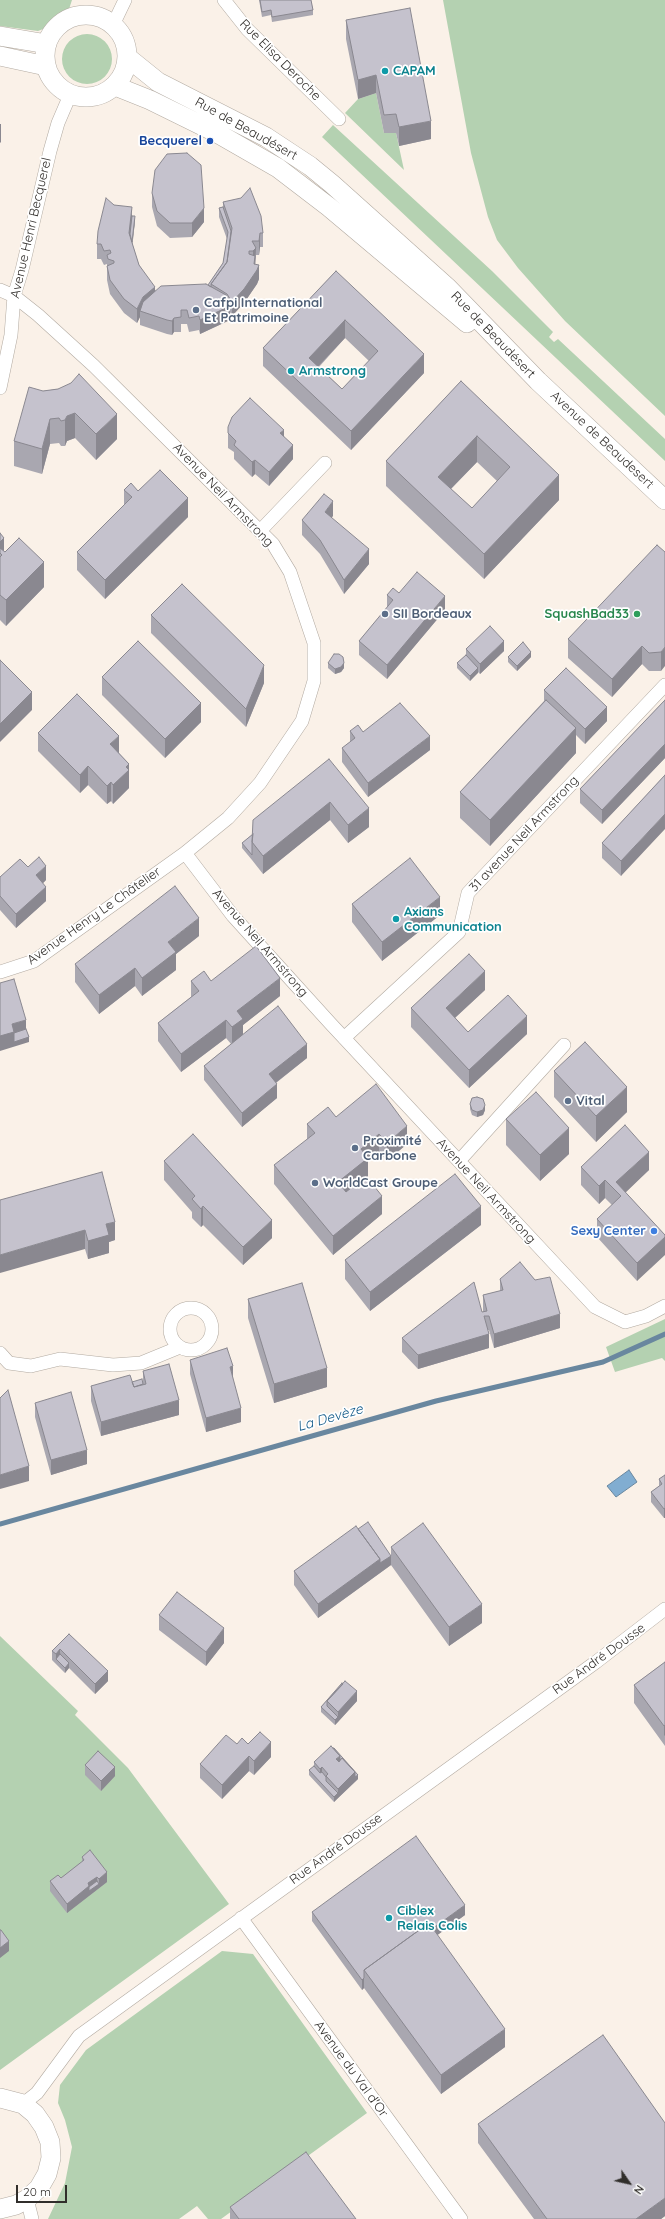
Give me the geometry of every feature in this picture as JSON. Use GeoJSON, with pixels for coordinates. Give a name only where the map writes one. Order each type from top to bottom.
{"type":"FeatureCollection","features":[{"type":"Feature","properties":{"kind":"main road"},"geometry":{"type":"LineString","coordinates":[[82,15],[98,17],[112,25],[120,33],[125,44],[127,57],[124,73],[115,86],[101,95],[86,98],[70,95],[54,83],[46,66],[46,44],[54,30],[67,20],[82,15]]}},
{"type":"Feature","properties":{"kind":"main road"},"geometry":{"type":"LineString","coordinates":[[0,36],[46,44]]}},
{"type":"Feature","properties":{"kind":"main road"},"geometry":{"type":"LineString","coordinates":[[0,56],[46,66]]}},
{"type":"Feature","properties":{"kind":"main road","name":"Rue de Beaudésert"},"geometry":{"type":"LineString","coordinates":[[127,57],[158,82],[228,116],[266,137],[310,166],[349,198],[448,288],[538,381]]}},
{"type":"Feature","properties":{"kind":"main road","name":"Rue de Beaudésert"},"geometry":{"type":"LineString","coordinates":[[115,86],[150,100],[217,133],[284,173],[329,207],[538,381]]}},
{"type":"Feature","properties":{"kind":"main road","name":"Avenue de Beaudesert"},"geometry":{"type":"LineString","coordinates":[[538,381],[665,500]]}},
{"type":"Feature","properties":{"kind":"main road"},"geometry":{"type":"LineString","coordinates":[[0,2098],[23,2104],[35,2114],[44,2127],[50,2142],[51,2158],[47,2174],[42,2183],[27,2199],[5,2212]]}},
{"type":"Feature","properties":{"kind":"street"},"geometry":{"type":"LineString","coordinates":[[112,25],[125,0]]}},
{"type":"Feature","properties":{"kind":"street","name":"Rue Elisa Deroche"},"geometry":{"type":"LineString","coordinates":[[224,0],[247,29],[339,119]]}},
{"type":"Feature","properties":{"kind":"street","name":"Avenue Henri Becquerel"},"geometry":{"type":"LineString","coordinates":[[0,388],[11,335],[14,296],[22,270],[50,151],[58,123],[70,95]]}},
{"type":"Feature","properties":{"kind":"street","name":"Avenue Neil Armstrong"},"geometry":{"type":"LineString","coordinates":[[0,290],[14,296],[94,366],[273,544],[290,572],[302,606],[314,643],[314,681],[302,721],[260,782],[228,818],[185,853],[233,916],[344,1038],[595,1307],[625,1322],[646,1316],[665,1306]]}},
{"type":"Feature","properties":{"kind":"street"},"geometry":{"type":"LineString","coordinates":[[260,531],[325,463]]}},
{"type":"Feature","properties":{"kind":"street","name":"31 avenue Neil Armstrong"},"geometry":{"type":"LineString","coordinates":[[344,1038],[459,932],[468,893],[665,685]]}},
{"type":"Feature","properties":{"kind":"street","name":"Avenue Henry Le Châtelier"},"geometry":{"type":"LineString","coordinates":[[0,972],[34,961],[185,853]]}},
{"type":"Feature","properties":{"kind":"street"},"geometry":{"type":"LineString","coordinates":[[459,1161],[564,1044]]}},
{"type":"Feature","properties":{"kind":"street"},"geometry":{"type":"LineString","coordinates":[[0,1353],[9,1363],[31,1366],[60,1360],[113,1365],[141,1363],[180,1347]]}},
{"type":"Feature","properties":{"kind":"street","name":"Rue André Dousse"},"geometry":{"type":"LineString","coordinates":[[23,2104],[37,2093],[79,2036],[596,1662],[665,1609]]}},
{"type":"Feature","properties":{"kind":"street","name":"Avenue du Val d'Or"},"geometry":{"type":"LineString","coordinates":[[241,1918],[461,2219]]}},
{"type":"Feature","properties":{"kind":"street"},"geometry":{"type":"LineString","coordinates":[[27,2199],[32,2219]]}},
{"type":"Feature","properties":{"kind":"green space"},"geometry":{"type":"Polygon","coordinates":[[[0,0],[72,0],[69,9],[56,24],[38,31],[0,26],[0,0]]]}},
{"type":"Feature","properties":{"kind":"green space"},"geometry":{"type":"Polygon","coordinates":[[[443,0],[665,0],[665,416],[565,321],[518,268],[497,240],[488,217],[471,153],[443,0]]]}},
{"type":"Feature","properties":{"kind":"green space"},"geometry":{"type":"Polygon","coordinates":[[[82,34],[92,34],[105,41],[112,54],[112,64],[105,77],[92,84],[82,84],[73,80],[66,73],[62,64],[62,54],[66,45],[73,38],[82,34]]]}},
{"type":"Feature","properties":{"kind":"green space"},"geometry":{"type":"Polygon","coordinates":[[[376,93],[384,133],[396,133],[404,170],[345,113],[358,99],[376,93]]]}},
{"type":"Feature","properties":{"kind":"green space"},"geometry":{"type":"Polygon","coordinates":[[[333,125],[492,271],[553,332],[549,337],[554,342],[558,339],[665,439],[665,461],[322,137],[333,125]]]}},
{"type":"Feature","properties":{"kind":"green space"},"geometry":{"type":"Polygon","coordinates":[[[665,1319],[665,1361],[662,1358],[615,1372],[606,1347],[665,1319]]]}},
{"type":"Feature","properties":{"kind":"green space"},"geometry":{"type":"Polygon","coordinates":[[[0,1636],[78,1711],[75,1715],[128,1768],[229,1904],[0,2070],[0,1636]]]}},
{"type":"Feature","properties":{"kind":"green space"},"geometry":{"type":"Polygon","coordinates":[[[222,1951],[253,1954],[367,2113],[221,2219],[208,2219],[197,2206],[179,2219],[48,2219],[65,2183],[72,2147],[65,2120],[58,2103],[60,2085],[86,2050],[222,1951]]]}},
{"type":"Feature","properties":{"kind":"water"},"geometry":{"type":"Polygon","coordinates":[[[629,1470],[637,1482],[616,1497],[607,1486],[629,1470]]]}},
{"type":"Feature","properties":{"kind":"building"},"geometry":{"type":"Polygon","coordinates":[[[260,0],[311,0],[313,10],[272,17],[271,10],[262,12],[260,0]]]}},
{"type":"Feature","properties":{"kind":"building","name":"CAPAM"},"geometry":{"type":"Polygon","coordinates":[[[410,8],[431,121],[399,127],[396,114],[384,115],[376,75],[358,80],[346,20],[410,8]]]}},
{"type":"Feature","properties":{"kind":"building"},"geometry":{"type":"Polygon","coordinates":[[[187,153],[201,165],[204,208],[192,223],[170,223],[157,211],[152,193],[155,170],[167,154],[187,153]]]}},
{"type":"Feature","properties":{"kind":"building"},"geometry":{"type":"Polygon","coordinates":[[[250,188],[261,216],[263,233],[260,233],[259,241],[252,241],[256,248],[253,251],[249,251],[249,254],[255,256],[254,264],[259,265],[244,289],[232,302],[227,294],[211,284],[227,262],[232,228],[223,202],[241,198],[250,188]]]}},
{"type":"Feature","properties":{"kind":"building"},"geometry":{"type":"Polygon","coordinates":[[[106,198],[114,205],[132,207],[129,233],[139,265],[155,287],[143,297],[137,309],[124,299],[110,280],[107,266],[114,263],[114,261],[108,259],[107,255],[111,253],[110,250],[104,251],[101,244],[97,244],[98,231],[106,198]]]}},
{"type":"Feature","properties":{"kind":"building"},"geometry":{"type":"Polygon","coordinates":[[[223,207],[231,231],[227,262],[211,284],[211,287],[208,285],[223,263],[228,232],[219,208],[223,207]]]}},
{"type":"Feature","properties":{"kind":"building"},"geometry":{"type":"Polygon","coordinates":[[[132,216],[135,216],[132,242],[130,234],[132,216]]]}},
{"type":"Feature","properties":{"kind":"building","name":"Armstrong"},"geometry":{"type":"Polygon","coordinates":[[[336,271],[424,354],[351,431],[263,348],[336,271]],[[345,320],[309,358],[342,389],[378,351],[345,320]]]}},
{"type":"Feature","properties":{"kind":"building"},"geometry":{"type":"Polygon","coordinates":[[[206,284],[226,295],[230,306],[200,320],[199,316],[189,318],[187,310],[181,310],[181,317],[174,318],[172,321],[140,311],[143,302],[161,286],[206,284]]]}},
{"type":"Feature","properties":{"kind":"building"},"geometry":{"type":"Polygon","coordinates":[[[79,374],[117,414],[96,434],[75,413],[67,416],[65,420],[61,421],[59,418],[50,419],[42,449],[14,441],[29,387],[43,391],[58,389],[71,383],[79,374]]]}},
{"type":"Feature","properties":{"kind":"building"},"geometry":{"type":"Polygon","coordinates":[[[461,381],[559,475],[484,554],[386,461],[461,381]],[[477,436],[438,477],[472,508],[510,467],[477,436]]]}},
{"type":"Feature","properties":{"kind":"building"},"geometry":{"type":"Polygon","coordinates":[[[250,398],[284,430],[280,433],[293,445],[269,472],[255,460],[252,462],[234,445],[236,441],[228,433],[228,427],[232,417],[250,398]]]}},
{"type":"Feature","properties":{"kind":"building"},"geometry":{"type":"Polygon","coordinates":[[[160,470],[188,498],[105,580],[77,552],[132,497],[124,490],[131,483],[138,491],[160,470]]]}},
{"type":"Feature","properties":{"kind":"building"},"geometry":{"type":"Polygon","coordinates":[[[324,494],[333,501],[325,512],[369,549],[344,580],[320,540],[302,520],[324,494]]]}},
{"type":"Feature","properties":{"kind":"building"},"geometry":{"type":"Polygon","coordinates":[[[0,533],[4,538],[0,542],[0,533]]]}},
{"type":"Feature","properties":{"kind":"building"},"geometry":{"type":"Polygon","coordinates":[[[19,538],[44,562],[6,600],[0,595],[0,557],[2,555],[0,553],[0,548],[5,552],[19,538]]]}},
{"type":"Feature","properties":{"kind":"building","name":"SquashBad33"},"geometry":{"type":"Polygon","coordinates":[[[657,545],[665,552],[665,647],[661,652],[649,653],[642,646],[612,679],[568,639],[657,545]]]}},
{"type":"Feature","properties":{"kind":"building"},"geometry":{"type":"Polygon","coordinates":[[[417,572],[445,596],[387,665],[359,641],[393,600],[387,595],[393,588],[399,593],[417,572]]]}},
{"type":"Feature","properties":{"kind":"building"},"geometry":{"type":"Polygon","coordinates":[[[182,584],[264,665],[246,709],[151,615],[182,584]]]}},
{"type":"Feature","properties":{"kind":"building"},"geometry":{"type":"Polygon","coordinates":[[[490,626],[504,641],[480,664],[466,649],[490,626]]]}},
{"type":"Feature","properties":{"kind":"building"},"geometry":{"type":"Polygon","coordinates":[[[138,641],[201,703],[165,739],[102,677],[138,641]]]}},
{"type":"Feature","properties":{"kind":"building"},"geometry":{"type":"Polygon","coordinates":[[[523,642],[531,652],[517,666],[508,657],[523,642]]]}},
{"type":"Feature","properties":{"kind":"building"},"geometry":{"type":"Polygon","coordinates":[[[334,654],[339,654],[343,657],[344,663],[341,667],[335,669],[328,663],[334,654]]]}},
{"type":"Feature","properties":{"kind":"building"},"geometry":{"type":"Polygon","coordinates":[[[466,655],[478,668],[470,676],[457,663],[466,655]]]}},
{"type":"Feature","properties":{"kind":"building"},"geometry":{"type":"Polygon","coordinates":[[[0,660],[32,692],[0,724],[0,660]]]}},
{"type":"Feature","properties":{"kind":"building"},"geometry":{"type":"Polygon","coordinates":[[[566,668],[607,707],[585,729],[544,690],[566,668]]]}},
{"type":"Feature","properties":{"kind":"building"},"geometry":{"type":"Polygon","coordinates":[[[77,694],[119,736],[110,744],[129,764],[126,767],[129,770],[113,785],[111,782],[107,786],[88,766],[80,775],[38,733],[77,694]]]}},
{"type":"Feature","properties":{"kind":"building"},"geometry":{"type":"Polygon","coordinates":[[[546,700],[576,728],[490,820],[460,792],[546,700]]]}},
{"type":"Feature","properties":{"kind":"building"},"geometry":{"type":"Polygon","coordinates":[[[665,700],[665,744],[602,810],[580,789],[665,700]]]}},
{"type":"Feature","properties":{"kind":"building"},"geometry":{"type":"Polygon","coordinates":[[[400,703],[430,736],[368,783],[342,748],[355,738],[350,731],[358,725],[363,732],[400,703]]]}},
{"type":"Feature","properties":{"kind":"building"},"geometry":{"type":"Polygon","coordinates":[[[329,759],[369,808],[348,825],[330,802],[263,856],[252,842],[253,820],[329,759]]]}},
{"type":"Feature","properties":{"kind":"building"},"geometry":{"type":"Polygon","coordinates":[[[665,775],[665,814],[621,861],[602,843],[665,775]]]}},
{"type":"Feature","properties":{"kind":"building"},"geometry":{"type":"Polygon","coordinates":[[[253,834],[252,843],[252,855],[242,843],[253,834]]]}},
{"type":"Feature","properties":{"kind":"building"},"geometry":{"type":"Polygon","coordinates":[[[39,857],[46,866],[36,875],[46,887],[16,914],[0,896],[0,877],[20,859],[28,867],[39,857]]]}},
{"type":"Feature","properties":{"kind":"building"},"geometry":{"type":"Polygon","coordinates":[[[410,858],[440,897],[382,942],[352,904],[410,858]]]}},
{"type":"Feature","properties":{"kind":"building"},"geometry":{"type":"Polygon","coordinates":[[[175,886],[199,918],[168,942],[176,952],[142,978],[135,968],[99,995],[75,964],[175,886]]]}},
{"type":"Feature","properties":{"kind":"building"},"geometry":{"type":"Polygon","coordinates":[[[256,946],[280,978],[237,1011],[243,1019],[232,1027],[226,1020],[181,1054],[158,1023],[199,991],[191,981],[204,971],[211,981],[256,946]]]}},
{"type":"Feature","properties":{"kind":"building"},"geometry":{"type":"Polygon","coordinates":[[[469,954],[485,971],[446,1008],[468,1032],[508,995],[527,1016],[469,1070],[411,1008],[469,954]]]}},
{"type":"Feature","properties":{"kind":"building"},"geometry":{"type":"Polygon","coordinates":[[[14,979],[26,1020],[12,1024],[14,1032],[0,1036],[0,983],[14,979]]]}},
{"type":"Feature","properties":{"kind":"building"},"geometry":{"type":"Polygon","coordinates":[[[278,1006],[307,1044],[269,1074],[277,1084],[242,1113],[204,1066],[278,1006]]]}},
{"type":"Feature","properties":{"kind":"building"},"geometry":{"type":"Polygon","coordinates":[[[26,1029],[29,1037],[14,1042],[14,1033],[26,1029]]]}},
{"type":"Feature","properties":{"kind":"building"},"geometry":{"type":"Polygon","coordinates":[[[585,1042],[627,1087],[596,1116],[554,1071],[585,1042]]]}},
{"type":"Feature","properties":{"kind":"building"},"geometry":{"type":"Polygon","coordinates":[[[376,1084],[407,1126],[387,1143],[379,1134],[361,1149],[368,1158],[338,1182],[346,1192],[366,1176],[382,1196],[333,1236],[274,1165],[315,1133],[307,1124],[328,1107],[336,1117],[376,1084]]]}},
{"type":"Feature","properties":{"kind":"building"},"geometry":{"type":"Polygon","coordinates":[[[536,1092],[569,1128],[540,1155],[506,1119],[536,1092]]]}},
{"type":"Feature","properties":{"kind":"building"},"geometry":{"type":"Polygon","coordinates":[[[477,1097],[483,1099],[485,1105],[483,1110],[477,1112],[472,1110],[470,1104],[472,1098],[477,1097]]]}},
{"type":"Feature","properties":{"kind":"building"},"geometry":{"type":"Polygon","coordinates":[[[625,1125],[649,1152],[616,1182],[665,1235],[665,1237],[637,1263],[597,1219],[621,1196],[605,1180],[599,1186],[581,1167],[625,1125]]]}},
{"type":"Feature","properties":{"kind":"building"},"geometry":{"type":"Polygon","coordinates":[[[193,1134],[272,1220],[243,1247],[203,1206],[201,1209],[192,1199],[195,1196],[164,1161],[193,1134]]]}},
{"type":"Feature","properties":{"kind":"building"},"geometry":{"type":"Polygon","coordinates":[[[102,1172],[115,1222],[106,1224],[109,1235],[88,1241],[85,1230],[0,1255],[0,1200],[102,1172]]]}},
{"type":"Feature","properties":{"kind":"building"},"geometry":{"type":"Polygon","coordinates":[[[455,1174],[481,1206],[370,1292],[345,1260],[455,1174]]]}},
{"type":"Feature","properties":{"kind":"building"},"geometry":{"type":"Polygon","coordinates":[[[520,1262],[535,1280],[550,1277],[560,1314],[494,1334],[489,1316],[484,1316],[489,1334],[418,1355],[402,1338],[474,1282],[482,1312],[487,1311],[483,1295],[503,1290],[500,1279],[520,1262]]]}},
{"type":"Feature","properties":{"kind":"building"},"geometry":{"type":"Polygon","coordinates":[[[302,1283],[327,1368],[274,1384],[248,1299],[302,1283]]]}},
{"type":"Feature","properties":{"kind":"building"},"geometry":{"type":"Polygon","coordinates":[[[227,1348],[233,1366],[230,1367],[241,1408],[206,1418],[190,1360],[227,1348]]]}},
{"type":"Feature","properties":{"kind":"building"},"geometry":{"type":"Polygon","coordinates":[[[169,1364],[179,1400],[101,1422],[91,1386],[130,1375],[134,1387],[146,1384],[143,1371],[169,1364]]]}},
{"type":"Feature","properties":{"kind":"building"},"geometry":{"type":"Polygon","coordinates":[[[142,1379],[143,1384],[134,1387],[132,1382],[142,1379]]]}},
{"type":"Feature","properties":{"kind":"building"},"geometry":{"type":"Polygon","coordinates":[[[8,1390],[29,1466],[0,1475],[0,1398],[8,1390]]]}},
{"type":"Feature","properties":{"kind":"building"},"geometry":{"type":"Polygon","coordinates":[[[71,1392],[87,1450],[51,1460],[35,1403],[71,1392]]]}},
{"type":"Feature","properties":{"kind":"building"},"geometry":{"type":"Polygon","coordinates":[[[665,1475],[664,1509],[651,1492],[662,1484],[659,1479],[665,1475]]]}},
{"type":"Feature","properties":{"kind":"building"},"geometry":{"type":"Polygon","coordinates":[[[368,1522],[391,1556],[380,1563],[380,1559],[358,1529],[368,1522]]]}},
{"type":"Feature","properties":{"kind":"building"},"geometry":{"type":"Polygon","coordinates":[[[423,1523],[482,1604],[449,1627],[391,1547],[423,1523]]]}},
{"type":"Feature","properties":{"kind":"building"},"geometry":{"type":"Polygon","coordinates":[[[356,1526],[380,1559],[318,1604],[294,1571],[356,1526]]]}},
{"type":"Feature","properties":{"kind":"building"},"geometry":{"type":"Polygon","coordinates":[[[177,1592],[224,1628],[206,1652],[159,1615],[177,1592]]]}},
{"type":"Feature","properties":{"kind":"building"},"geometry":{"type":"Polygon","coordinates":[[[69,1634],[108,1671],[95,1684],[60,1649],[56,1654],[52,1651],[69,1634]]]}},
{"type":"Feature","properties":{"kind":"building"},"geometry":{"type":"Polygon","coordinates":[[[60,1654],[69,1663],[65,1668],[56,1659],[60,1654]]]}},
{"type":"Feature","properties":{"kind":"building"},"geometry":{"type":"Polygon","coordinates":[[[665,1662],[665,1725],[664,1726],[634,1685],[665,1662]]]}},
{"type":"Feature","properties":{"kind":"building"},"geometry":{"type":"Polygon","coordinates":[[[345,1681],[357,1691],[338,1712],[327,1701],[345,1681]]]}},
{"type":"Feature","properties":{"kind":"building"},"geometry":{"type":"Polygon","coordinates":[[[342,1683],[343,1684],[327,1701],[327,1706],[338,1717],[335,1720],[321,1707],[342,1683]]]}},
{"type":"Feature","properties":{"kind":"building"},"geometry":{"type":"Polygon","coordinates":[[[260,1732],[271,1742],[254,1761],[249,1756],[222,1785],[200,1764],[226,1735],[237,1744],[242,1738],[248,1744],[260,1732]]]}},
{"type":"Feature","properties":{"kind":"building"},"geometry":{"type":"Polygon","coordinates":[[[331,1746],[340,1756],[336,1759],[339,1762],[342,1758],[355,1772],[338,1789],[326,1776],[328,1774],[322,1767],[320,1769],[314,1762],[331,1746]]]}},
{"type":"Feature","properties":{"kind":"building"},"geometry":{"type":"Polygon","coordinates":[[[333,1748],[358,1775],[355,1777],[355,1772],[342,1758],[340,1760],[340,1756],[333,1748]]]}},
{"type":"Feature","properties":{"kind":"building"},"geometry":{"type":"Polygon","coordinates":[[[98,1751],[115,1767],[101,1781],[85,1765],[98,1751]]]}},
{"type":"Feature","properties":{"kind":"building"},"geometry":{"type":"Polygon","coordinates":[[[314,1766],[320,1773],[322,1772],[326,1777],[326,1781],[338,1793],[334,1797],[309,1770],[314,1766]]]}},
{"type":"Feature","properties":{"kind":"building","name":"Ciblex Relais Colis"},"geometry":{"type":"Polygon","coordinates":[[[416,1836],[465,1905],[432,1929],[429,1923],[364,1970],[364,1978],[362,1980],[312,1912],[416,1836]]]}},
{"type":"Feature","properties":{"kind":"building"},"geometry":{"type":"Polygon","coordinates":[[[90,1850],[107,1872],[99,1879],[97,1877],[88,1883],[89,1886],[67,1904],[50,1881],[58,1875],[61,1878],[84,1860],[82,1857],[90,1850]]]}},
{"type":"Feature","properties":{"kind":"building"},"geometry":{"type":"Polygon","coordinates":[[[97,1881],[99,1884],[89,1891],[89,1887],[97,1881]]]}},
{"type":"Feature","properties":{"kind":"building"},"geometry":{"type":"Polygon","coordinates":[[[429,1923],[505,2029],[441,2075],[364,1970],[429,1923]]]}},
{"type":"Feature","properties":{"kind":"building"},"geometry":{"type":"Polygon","coordinates":[[[0,1930],[9,1941],[0,1948],[0,1930]]]}},
{"type":"Feature","properties":{"kind":"building"},"geometry":{"type":"Polygon","coordinates":[[[603,2035],[665,2123],[665,2198],[636,2219],[547,2219],[478,2124],[603,2035]]]}},
{"type":"Feature","properties":{"kind":"building"},"geometry":{"type":"Polygon","coordinates":[[[306,2152],[356,2219],[239,2219],[230,2207],[306,2152]]]}},
{"type":"Feature","properties":{"kind":"waterway","name":"La Devèze"},"geometry":{"type":"LineString","coordinates":[[0,1524],[436,1401],[603,1362],[665,1334]]}},
{"type":"Feature","properties":{"kind":"place","name":"CAPAM"},"geometry":{"type":"Point","coordinates":[385,71]}},
{"type":"Feature","properties":{"kind":"place","name":"Becquerel"},"geometry":{"type":"Point","coordinates":[210,141]}},
{"type":"Feature","properties":{"kind":"place","name":"Cafpi International Et Patrimoine"},"geometry":{"type":"Point","coordinates":[196,310]}},
{"type":"Feature","properties":{"kind":"place","name":"Armstrong"},"geometry":{"type":"Point","coordinates":[291,371]}},
{"type":"Feature","properties":{"kind":"place","name":"SII Bordeaux"},"geometry":{"type":"Point","coordinates":[385,614]}},
{"type":"Feature","properties":{"kind":"place","name":"SquashBad33"},"geometry":{"type":"Point","coordinates":[637,614]}},
{"type":"Feature","properties":{"kind":"place","name":"Axians Communication"},"geometry":{"type":"Point","coordinates":[396,919]}},
{"type":"Feature","properties":{"kind":"place","name":"Vital"},"geometry":{"type":"Point","coordinates":[568,1101]}},
{"type":"Feature","properties":{"kind":"place","name":"Proximité Carbone"},"geometry":{"type":"Point","coordinates":[355,1148]}},
{"type":"Feature","properties":{"kind":"place","name":"WorldCast Groupe"},"geometry":{"type":"Point","coordinates":[315,1183]}},
{"type":"Feature","properties":{"kind":"place","name":"Sexy Center"},"geometry":{"type":"Point","coordinates":[654,1231]}},
{"type":"Feature","properties":{"kind":"place","name":"Ciblex Relais Colis"},"geometry":{"type":"Point","coordinates":[389,1918]}}]}
